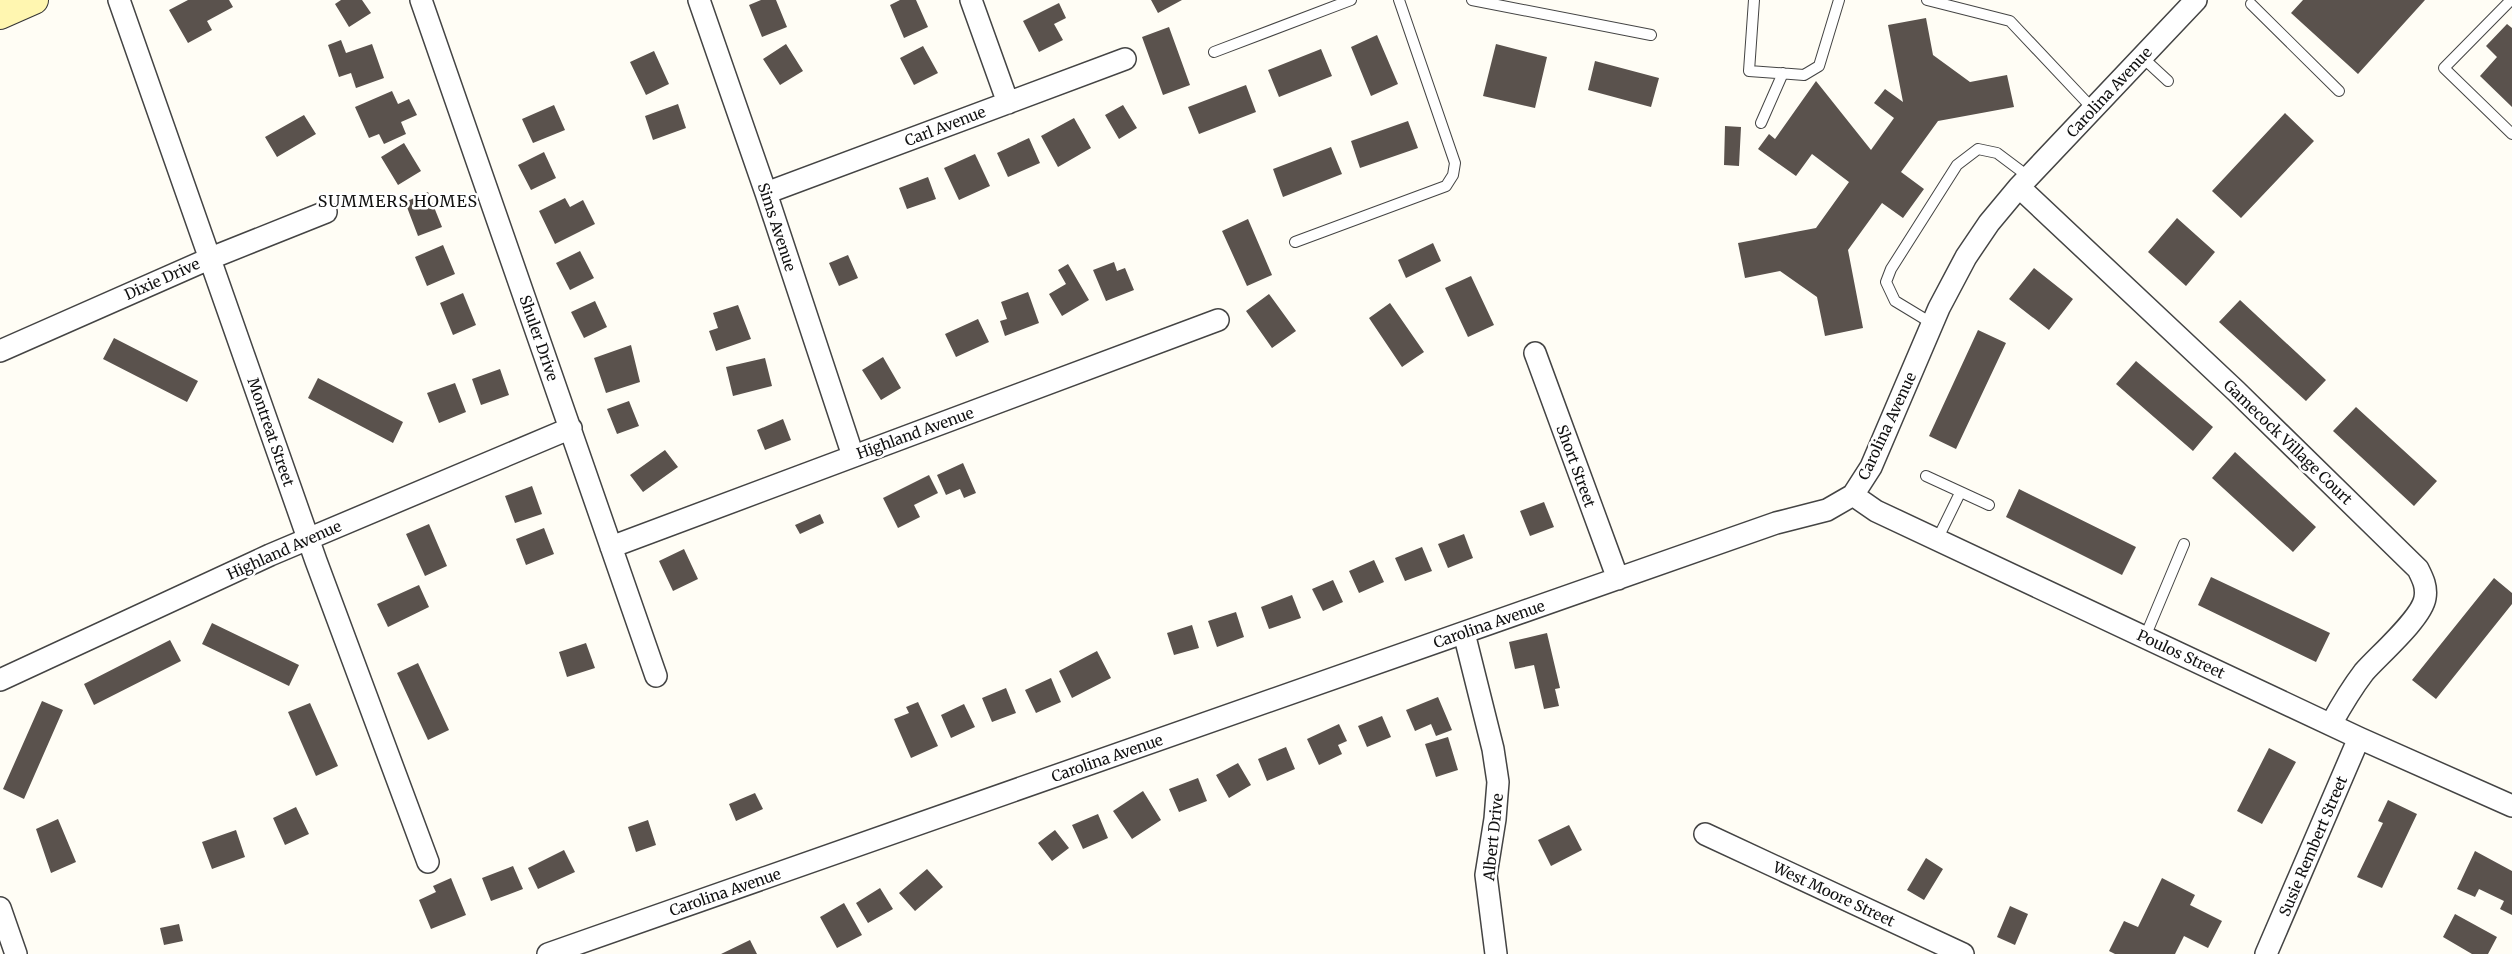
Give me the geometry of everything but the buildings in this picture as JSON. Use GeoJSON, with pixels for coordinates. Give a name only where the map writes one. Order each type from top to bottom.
{"type":"FeatureCollection","features":[{"type":"Feature","properties":{"kind":"main road"},"geometry":{"type":"LineString","coordinates":[[0,15],[34,0]]}},
{"type":"Feature","properties":{"kind":"street","name":"Montreat Street"},"geometry":{"type":"LineString","coordinates":[[119,0],[309,539],[428,862]]}},
{"type":"Feature","properties":{"kind":"street","name":"Shuler Drive"},"geometry":{"type":"LineString","coordinates":[[421,0],[656,676]]}},
{"type":"Feature","properties":{"kind":"street","name":"Sims Avenue"},"geometry":{"type":"LineString","coordinates":[[699,0],[766,193],[853,456]]}},
{"type":"Feature","properties":{"kind":"street"},"geometry":{"type":"LineString","coordinates":[[971,0],[1008,103]]}},
{"type":"Feature","properties":{"kind":"street","name":"Carolina Avenue"},"geometry":{"type":"LineString","coordinates":[[548,954],[1776,523],[1827,510],[1852,495],[1871,467],[1933,324],[1966,257],[1989,223],[2024,182],[2196,0]]}},
{"type":"Feature","properties":{"kind":"street","name":"Carl Avenue"},"geometry":{"type":"LineString","coordinates":[[766,193],[1124,59]]}},
{"type":"Feature","properties":{"kind":"street","name":"Gamecock Village Court"},"geometry":{"type":"LineString","coordinates":[[2024,182],[2418,569],[2424,580],[2426,598],[2418,614],[2364,672],[2346,697],[2331,724]]}},
{"type":"Feature","properties":{"kind":"street","name":"Dixie Drive"},"geometry":{"type":"LineString","coordinates":[[0,351],[211,258],[326,212]]}},
{"type":"Feature","properties":{"kind":"street","name":"Highland Avenue"},"geometry":{"type":"LineString","coordinates":[[611,547],[1218,320]]}},
{"type":"Feature","properties":{"kind":"street","name":"Short Street"},"geometry":{"type":"LineString","coordinates":[[1535,353],[1618,579]]}},
{"type":"Feature","properties":{"kind":"street","name":"Highland Avenue"},"geometry":{"type":"LineString","coordinates":[[0,680],[309,539],[571,428]]}},
{"type":"Feature","properties":{"kind":"street","name":"Poulos Street"},"geometry":{"type":"LineString","coordinates":[[1852,495],[1876,511],[1937,540],[2360,738],[2512,806]]}},
{"type":"Feature","properties":{"kind":"street","name":"Albert Drive"},"geometry":{"type":"LineString","coordinates":[[1464,633],[1498,782],[1495,819],[1486,875],[1496,954]]}},
{"type":"Feature","properties":{"kind":"street","name":"Susie Rembert Street"},"geometry":{"type":"LineString","coordinates":[[2266,954],[2360,738]]}},
{"type":"Feature","properties":{"kind":"street","name":"West Moore Street"},"geometry":{"type":"LineString","coordinates":[[1705,834],[1963,954]]}},
{"type":"Feature","properties":{"kind":"street"},"geometry":{"type":"LineString","coordinates":[[0,908],[16,954]]}},
{"type":"Feature","properties":{"kind":"lane"},"geometry":{"type":"LineString","coordinates":[[1214,52],[1351,0]]}},
{"type":"Feature","properties":{"kind":"lane"},"geometry":{"type":"LineString","coordinates":[[1295,242],[1446,186],[1453,175],[1455,163],[1399,0]]}},
{"type":"Feature","properties":{"kind":"lane"},"geometry":{"type":"LineString","coordinates":[[1472,0],[1651,35]]}},
{"type":"Feature","properties":{"kind":"lane"},"geometry":{"type":"LineString","coordinates":[[1754,0],[1749,71],[1804,75],[1818,66],[1839,0]]}},
{"type":"Feature","properties":{"kind":"lane"},"geometry":{"type":"LineString","coordinates":[[1927,0],[2010,21],[2093,109]]}},
{"type":"Feature","properties":{"kind":"lane"},"geometry":{"type":"LineString","coordinates":[[2511,0],[2444,68],[2512,134]]}},
{"type":"Feature","properties":{"kind":"lane"},"geometry":{"type":"LineString","coordinates":[[2251,1],[2340,91]]}},
{"type":"Feature","properties":{"kind":"lane"},"geometry":{"type":"LineString","coordinates":[[2142,57],[2168,81]]}},
{"type":"Feature","properties":{"kind":"lane"},"geometry":{"type":"LineString","coordinates":[[1761,123],[1783,73]]}},
{"type":"Feature","properties":{"kind":"lane"},"geometry":{"type":"LineString","coordinates":[[1933,324],[1894,300],[1886,282],[1891,269],[1957,165],[1978,149],[1997,153],[2024,182]]}},
{"type":"Feature","properties":{"kind":"lane"},"geometry":{"type":"LineString","coordinates":[[1926,476],[1989,505]]}},
{"type":"Feature","properties":{"kind":"lane"},"geometry":{"type":"LineString","coordinates":[[1937,540],[1960,493]]}},
{"type":"Feature","properties":{"kind":"lane"},"geometry":{"type":"LineString","coordinates":[[2144,637],[2184,544]]}},
{"type":"Feature","properties":{"kind":"district","name":"SUMMERS HOMES"},"geometry":{"type":"Point","coordinates":[398,201]}}]}
